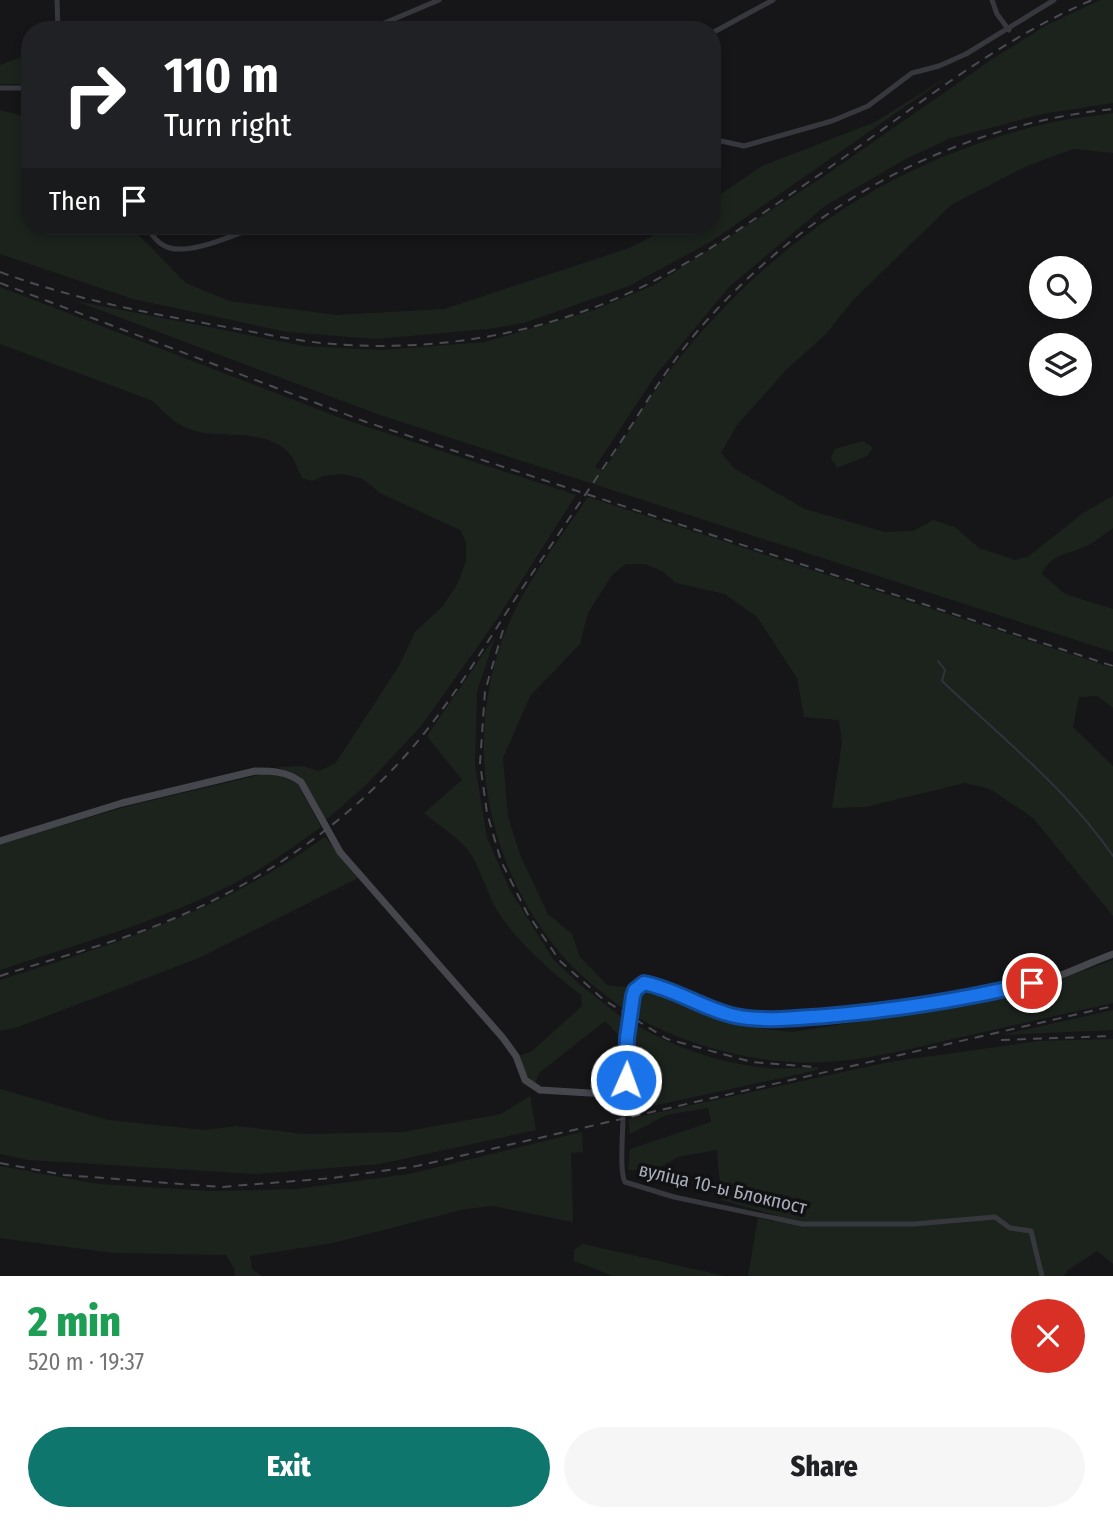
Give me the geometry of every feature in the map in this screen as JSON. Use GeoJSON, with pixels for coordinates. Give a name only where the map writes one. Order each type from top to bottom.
{"type":"FeatureCollection","features":[{"type":"Feature","properties":{"kind":"street"},"geometry":{"type":"LineString","coordinates":[[57,0],[58,21]]}},
{"type":"Feature","properties":{"kind":"street"},"geometry":{"type":"LineString","coordinates":[[389,21],[439,0]]}},
{"type":"Feature","properties":{"kind":"street"},"geometry":{"type":"LineString","coordinates":[[721,28],[773,0]]}},
{"type":"Feature","properties":{"kind":"street"},"geometry":{"type":"LineString","coordinates":[[992,0],[997,14],[1009,30]]}},
{"type":"Feature","properties":{"kind":"street"},"geometry":{"type":"LineString","coordinates":[[721,141],[744,146],[832,121],[868,106],[912,73],[966,54],[1054,0]]}},
{"type":"Feature","properties":{"kind":"street"},"geometry":{"type":"LineString","coordinates":[[0,88],[21,88]]}},
{"type":"Feature","properties":{"kind":"street"},"geometry":{"type":"LineString","coordinates":[[152,235],[156,241],[172,249],[214,242],[233,235]]}},
{"type":"Feature","properties":{"kind":"street"},"geometry":{"type":"LineString","coordinates":[[0,841],[122,803],[255,771],[277,770],[293,776],[301,782],[340,852],[503,1038],[516,1056],[530,1085],[540,1090],[623,1095],[633,996],[635,990],[644,983],[734,1016],[772,1019],[812,1017],[902,1009],[989,993],[1064,974],[1113,954]]}},
{"type":"Feature","properties":{"kind":"street","name":"вуліца 10-ы Блокпост"},"geometry":{"type":"LineString","coordinates":[[623,1095],[621,1167],[625,1182],[674,1197],[802,1224],[914,1224],[988,1215],[1010,1228],[1031,1231],[1042,1276]]}},
{"type":"Feature","properties":{"kind":"shaded area"},"geometry":{"type":"Polygon","coordinates":[[[1100,0],[1113,0],[1113,103],[1042,114],[948,139],[902,161],[825,206],[729,287],[655,376],[595,467],[603,471],[662,381],[708,324],[748,283],[791,246],[837,214],[885,185],[936,160],[989,140],[1053,122],[1113,113],[1113,153],[1073,149],[1027,166],[951,205],[853,300],[826,334],[786,370],[737,425],[721,453],[735,469],[805,509],[885,532],[913,531],[933,520],[955,527],[979,548],[1015,560],[1029,556],[1083,513],[1113,496],[1113,528],[1088,545],[1054,559],[1042,574],[1065,594],[1113,609],[1113,652],[383,416],[76,301],[304,346],[383,350],[485,342],[594,310],[654,285],[823,177],[991,60],[1045,26],[1100,0]]]}},
{"type":"Feature","properties":{"kind":"shaded area"},"geometry":{"type":"Polygon","coordinates":[[[21,57],[21,84],[0,84],[0,65],[21,57]]]}},
{"type":"Feature","properties":{"kind":"shaded area"},"geometry":{"type":"Polygon","coordinates":[[[952,74],[721,235],[721,194],[762,166],[875,122],[952,74]]]}},
{"type":"Feature","properties":{"kind":"shaded area"},"geometry":{"type":"Polygon","coordinates":[[[0,110],[21,116],[21,235],[139,235],[186,283],[229,301],[336,315],[444,309],[629,248],[654,235],[721,235],[629,286],[524,323],[488,329],[375,339],[287,332],[133,299],[0,254],[0,110]]]}},
{"type":"Feature","properties":{"kind":"shaded area"},"geometry":{"type":"Polygon","coordinates":[[[0,287],[346,420],[576,495],[497,619],[422,725],[365,786],[326,820],[300,776],[277,767],[303,766],[318,771],[335,764],[399,666],[415,632],[443,606],[458,583],[466,561],[466,542],[460,530],[380,493],[363,479],[343,474],[324,476],[312,481],[302,478],[290,454],[280,445],[268,440],[243,435],[204,433],[186,428],[153,401],[0,344],[0,287]]]}},
{"type":"Feature","properties":{"kind":"shaded area"},"geometry":{"type":"Polygon","coordinates":[[[863,441],[873,448],[867,456],[837,468],[831,458],[835,449],[863,441]]]}},
{"type":"Feature","properties":{"kind":"shaded area"},"geometry":{"type":"Polygon","coordinates":[[[588,497],[1113,668],[1113,708],[1097,696],[1079,697],[1073,727],[1113,766],[1113,916],[1033,818],[990,789],[965,783],[865,807],[832,808],[842,743],[839,720],[804,717],[797,678],[757,617],[725,594],[676,583],[662,571],[645,564],[626,564],[612,575],[588,613],[580,644],[530,696],[503,758],[508,817],[521,857],[548,914],[572,934],[580,957],[607,985],[631,988],[627,1012],[599,990],[556,948],[532,914],[513,877],[498,839],[489,800],[484,759],[485,719],[491,678],[503,638],[530,583],[588,497]]]}},
{"type":"Feature","properties":{"kind":"shaded area"},"geometry":{"type":"Polygon","coordinates":[[[495,637],[477,692],[475,765],[487,838],[510,890],[553,959],[579,984],[624,1019],[623,1040],[605,1021],[539,1073],[535,1084],[524,1074],[519,1056],[532,1051],[582,1006],[581,995],[548,968],[517,937],[496,908],[468,850],[424,813],[462,780],[427,736],[495,637]]]}},
{"type":"Feature","properties":{"kind":"shaded area"},"geometry":{"type":"Polygon","coordinates":[[[263,774],[282,776],[297,783],[321,827],[254,872],[203,898],[117,932],[0,970],[0,844],[125,807],[263,774]]]}},
{"type":"Feature","properties":{"kind":"shaded area"},"geometry":{"type":"Polygon","coordinates":[[[325,837],[358,878],[199,958],[18,1027],[0,1031],[0,980],[128,938],[208,905],[286,863],[325,837]]]}},
{"type":"Feature","properties":{"kind":"shaded area"},"geometry":{"type":"Polygon","coordinates":[[[1113,960],[1113,1003],[901,1051],[840,1061],[787,1062],[734,1054],[682,1038],[634,1016],[636,993],[642,988],[708,1015],[749,1027],[792,1032],[951,1007],[1042,986],[1113,960]]]}},
{"type":"Feature","properties":{"kind":"shaded area"},"geometry":{"type":"Polygon","coordinates":[[[1113,1010],[1113,1030],[1001,1035],[1113,1010]]]}},
{"type":"Feature","properties":{"kind":"shaded area"},"geometry":{"type":"Polygon","coordinates":[[[633,1023],[681,1047],[733,1063],[768,1068],[818,1067],[818,1070],[630,1111],[633,1023]]]}},
{"type":"Feature","properties":{"kind":"shaded area"},"geometry":{"type":"Polygon","coordinates":[[[1113,1039],[1113,1264],[1097,1251],[1067,1271],[1064,1276],[748,1276],[758,1218],[773,1221],[774,1215],[721,1200],[717,1150],[678,1157],[655,1170],[628,1170],[630,1149],[711,1122],[708,1108],[666,1115],[630,1134],[628,1119],[889,1062],[1039,1041],[1113,1039]]]}},
{"type":"Feature","properties":{"kind":"shaded area"},"geometry":{"type":"Polygon","coordinates":[[[0,1089],[108,1120],[204,1130],[237,1126],[304,1134],[403,1132],[501,1114],[530,1096],[536,1130],[380,1164],[256,1174],[29,1160],[0,1154],[0,1089]]]}},
{"type":"Feature","properties":{"kind":"shaded area"},"geometry":{"type":"Polygon","coordinates":[[[582,1132],[583,1152],[571,1153],[573,1222],[492,1206],[465,1209],[333,1243],[250,1256],[252,1269],[262,1276],[234,1276],[235,1270],[226,1255],[113,1253],[0,1238],[0,1166],[98,1184],[210,1191],[296,1189],[409,1174],[582,1132]]]}},
{"type":"Feature","properties":{"kind":"shaded area"},"geometry":{"type":"Polygon","coordinates":[[[583,1244],[725,1276],[613,1276],[574,1261],[574,1250],[583,1244]]]}},
{"type":"Feature","properties":{"kind":"waterway"},"geometry":{"type":"LineString","coordinates":[[938,661],[945,670],[942,681],[1054,786],[1113,856]]}},
{"type":"Feature","properties":{"kind":"railway"},"geometry":{"type":"LineString","coordinates":[[0,272],[80,297],[133,309],[321,343],[363,346],[447,342],[530,328],[610,301],[690,261],[810,181],[982,60],[1017,38],[1092,0]]}},
{"type":"Feature","properties":{"kind":"railway"},"geometry":{"type":"LineString","coordinates":[[0,976],[132,935],[205,904],[292,855],[369,793],[412,749],[445,705],[685,347],[737,289],[782,248],[831,212],[882,181],[936,154],[993,134],[1052,118],[1113,109]]}},
{"type":"Feature","properties":{"kind":"railway"},"geometry":{"type":"LineString","coordinates":[[0,283],[366,422],[1113,666]]}},
{"type":"Feature","properties":{"kind":"railway"},"geometry":{"type":"LineString","coordinates":[[503,630],[485,691],[480,763],[487,813],[501,861],[527,913],[560,961],[604,1000],[667,1039],[752,1062],[815,1067]]}},
{"type":"Feature","properties":{"kind":"railway"},"geometry":{"type":"LineString","coordinates":[[0,1163],[64,1175],[221,1187],[332,1178],[417,1166],[1113,1006]]}},
{"type":"Feature","properties":{"kind":"railway"},"geometry":{"type":"LineString","coordinates":[[1001,1040],[1113,1036]]}},
{"type":"Feature","properties":{"kind":"route"},"geometry":{"type":"LineString","coordinates":[[626,1080],[627,1038],[633,996],[635,990],[644,983],[709,1009],[734,1016],[772,1019],[902,1009],[1032,983]]}}]}
